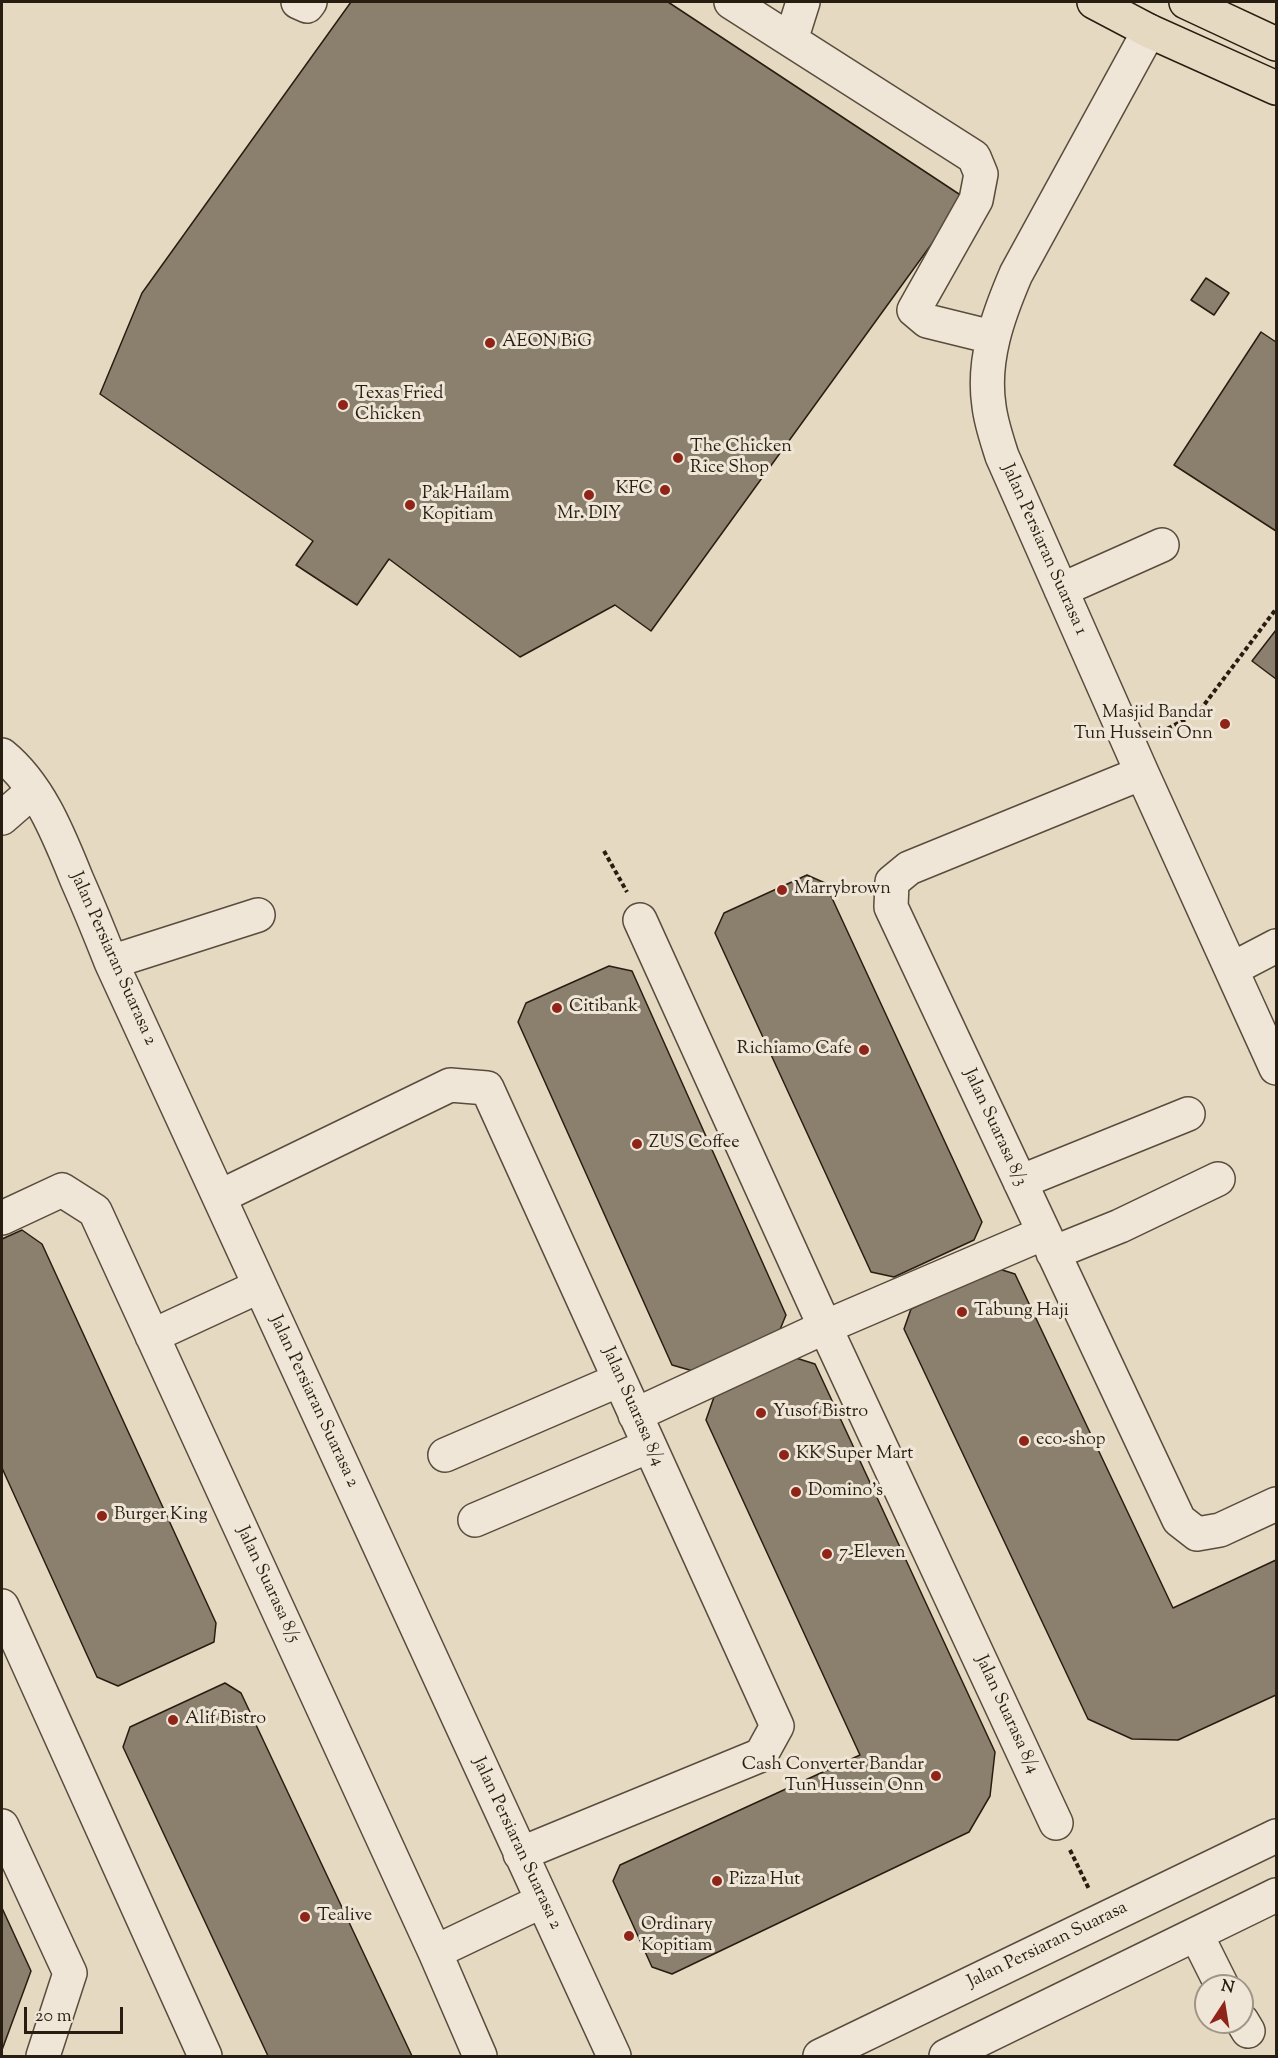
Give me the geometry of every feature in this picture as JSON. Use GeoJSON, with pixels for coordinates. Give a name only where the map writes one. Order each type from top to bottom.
{"type":"FeatureCollection","features":[{"type":"Feature","properties":{"kind":"main road"},"geometry":{"type":"LineString","coordinates":[[1094,2],[1149,31],[1276,88]]}},
{"type":"Feature","properties":{"kind":"main road"},"geometry":{"type":"LineString","coordinates":[[1186,2],[1276,44]]}},
{"type":"Feature","properties":{"kind":"street"},"geometry":{"type":"LineString","coordinates":[[298,2],[307,6],[310,2]]}},
{"type":"Feature","properties":{"kind":"street"},"geometry":{"type":"LineString","coordinates":[[731,2],[974,157],[981,174],[976,200],[914,310],[927,321],[992,337]]}},
{"type":"Feature","properties":{"kind":"street"},"geometry":{"type":"LineString","coordinates":[[791,40],[803,2]]}},
{"type":"Feature","properties":{"kind":"street","name":"Jalan Persiaran Suarasa 1"},"geometry":{"type":"LineString","coordinates":[[1149,31],[1016,274],[992,337],[987,387],[989,408],[1002,456],[1276,1068]]}},
{"type":"Feature","properties":{"kind":"street"},"geometry":{"type":"LineString","coordinates":[[1061,590],[1162,545]]}},
{"type":"Feature","properties":{"kind":"street","name":"Jalan Persiaran Suarasa 2"},"geometry":{"type":"LineString","coordinates":[[2,755],[33,790],[56,827],[111,962],[614,2056]]}},
{"type":"Feature","properties":{"kind":"street","name":"Jalan Suarasa 8/3"},"geometry":{"type":"LineString","coordinates":[[1142,773],[909,868],[892,882],[891,907],[1179,1520],[1197,1534],[1220,1530],[1276,1504]]}},
{"type":"Feature","properties":{"kind":"street"},"geometry":{"type":"LineString","coordinates":[[2,818],[33,790]]}},
{"type":"Feature","properties":{"kind":"street","name":"Jalan Suarasa 8/4"},"geometry":{"type":"LineString","coordinates":[[634,907],[825,1327],[1063,1835]]}},
{"type":"Feature","properties":{"kind":"street"},"geometry":{"type":"LineString","coordinates":[[111,962],[258,915]]}},
{"type":"Feature","properties":{"kind":"street"},"geometry":{"type":"LineString","coordinates":[[1232,969],[1276,946]]}},
{"type":"Feature","properties":{"kind":"street","name":"Jalan Suarasa 8/4"},"geometry":{"type":"LineString","coordinates":[[219,1197],[450,1085],[487,1088],[777,1726],[761,1755],[520,1854]]}},
{"type":"Feature","properties":{"kind":"street"},"geometry":{"type":"LineString","coordinates":[[1020,1182],[1188,1114]]}},
{"type":"Feature","properties":{"kind":"street"},"geometry":{"type":"LineString","coordinates":[[635,1415],[825,1327],[1048,1243],[1120,1226],[1218,1179]]}},
{"type":"Feature","properties":{"kind":"street","name":"Jalan Suarasa 8/5"},"geometry":{"type":"LineString","coordinates":[[2,1218],[62,1190],[95,1211],[435,1952],[480,2056]]}},
{"type":"Feature","properties":{"kind":"street"},"geometry":{"type":"LineString","coordinates":[[152,1336],[260,1286]]}},
{"type":"Feature","properties":{"kind":"street"},"geometry":{"type":"LineString","coordinates":[[445,1455],[619,1380]]}},
{"type":"Feature","properties":{"kind":"street"},"geometry":{"type":"LineString","coordinates":[[475,1520],[649,1446]]}},
{"type":"Feature","properties":{"kind":"street"},"geometry":{"type":"LineString","coordinates":[[2,1606],[205,2056]]}},
{"type":"Feature","properties":{"kind":"street"},"geometry":{"type":"LineString","coordinates":[[2,1826],[70,1973],[43,2056]]}},
{"type":"Feature","properties":{"kind":"street","name":"Jalan Persiaran Suarasa"},"geometry":{"type":"LineString","coordinates":[[820,2056],[1276,1836]]}},
{"type":"Feature","properties":{"kind":"street"},"geometry":{"type":"LineString","coordinates":[[946,2056],[1276,1895]]}},
{"type":"Feature","properties":{"kind":"street"},"geometry":{"type":"LineString","coordinates":[[435,1952],[542,1900]]}},
{"type":"Feature","properties":{"kind":"street"},"geometry":{"type":"LineString","coordinates":[[1196,1934],[1216,1974]]}},
{"type":"Feature","properties":{"kind":"path"},"geometry":{"type":"LineString","coordinates":[[1167,729],[1198,713],[1276,609]]}},
{"type":"Feature","properties":{"kind":"path"},"geometry":{"type":"LineString","coordinates":[[604,851],[634,907]]}},
{"type":"Feature","properties":{"kind":"path"},"geometry":{"type":"LineString","coordinates":[[1063,1835],[1081,1874]]}},
{"type":"Feature","properties":{"kind":"building","name":"AEON BiG"},"geometry":{"type":"Polygon","coordinates":[[[351,2],[668,2],[965,198],[651,631],[615,605],[520,657],[389,559],[357,605],[296,565],[313,541],[100,394],[142,293],[351,2]]]}},
{"type":"Feature","properties":{"kind":"building"},"geometry":{"type":"Polygon","coordinates":[[[1206,278],[1229,293],[1214,315],[1191,300],[1206,278]]]}},
{"type":"Feature","properties":{"kind":"building"},"geometry":{"type":"Polygon","coordinates":[[[1261,332],[1276,342],[1276,531],[1174,465],[1261,332]]]}},
{"type":"Feature","properties":{"kind":"building"},"geometry":{"type":"Polygon","coordinates":[[[1276,630],[1276,679],[1252,661],[1276,630]]]}},
{"type":"Feature","properties":{"kind":"building"},"geometry":{"type":"Polygon","coordinates":[[[807,875],[825,883],[982,1222],[974,1240],[894,1277],[871,1272],[715,933],[724,913],[807,875]]]}},
{"type":"Feature","properties":{"kind":"building"},"geometry":{"type":"Polygon","coordinates":[[[609,966],[632,971],[786,1315],[779,1332],[693,1371],[672,1365],[518,1022],[526,1003],[609,966]]]}},
{"type":"Feature","properties":{"kind":"building"},"geometry":{"type":"Polygon","coordinates":[[[22,1230],[42,1244],[216,1623],[214,1642],[118,1686],[97,1677],[2,1468],[2,1239],[22,1230]]]}},
{"type":"Feature","properties":{"kind":"building"},"geometry":{"type":"Polygon","coordinates":[[[996,1268],[1015,1274],[1173,1608],[1276,1560],[1276,1695],[1178,1740],[1132,1739],[1088,1719],[904,1329],[911,1309],[996,1268]]]}},
{"type":"Feature","properties":{"kind":"building"},"geometry":{"type":"Polygon","coordinates":[[[796,1358],[815,1364],[995,1752],[990,1796],[969,1832],[672,1974],[652,1967],[613,1881],[620,1865],[860,1755],[706,1420],[714,1397],[796,1358]]]}},
{"type":"Feature","properties":{"kind":"building"},"geometry":{"type":"Polygon","coordinates":[[[225,1683],[241,1693],[412,2056],[268,2056],[123,1747],[130,1727],[225,1683]]]}},
{"type":"Feature","properties":{"kind":"building"},"geometry":{"type":"Polygon","coordinates":[[[2,1908],[31,1971],[2,2050],[2,1908]]]}},
{"type":"Feature","properties":{"kind":"place","name":"AEON BiG"},"geometry":{"type":"Point","coordinates":[490,343]}},
{"type":"Feature","properties":{"kind":"place","name":"Texas Fried Chicken"},"geometry":{"type":"Point","coordinates":[343,405]}},
{"type":"Feature","properties":{"kind":"place","name":"The Chicken Rice Shop"},"geometry":{"type":"Point","coordinates":[678,458]}},
{"type":"Feature","properties":{"kind":"place","name":"KFC"},"geometry":{"type":"Point","coordinates":[665,490]}},
{"type":"Feature","properties":{"kind":"place","name":"Mr. DIY"},"geometry":{"type":"Point","coordinates":[589,495]}},
{"type":"Feature","properties":{"kind":"place","name":"Pak Hailam Kopitiam"},"geometry":{"type":"Point","coordinates":[410,505]}},
{"type":"Feature","properties":{"kind":"place","name":"Masjid Bandar Tun Hussein Onn"},"geometry":{"type":"Point","coordinates":[1225,724]}},
{"type":"Feature","properties":{"kind":"place","name":"Marrybrown"},"geometry":{"type":"Point","coordinates":[782,890]}},
{"type":"Feature","properties":{"kind":"place","name":"Citibank"},"geometry":{"type":"Point","coordinates":[557,1008]}},
{"type":"Feature","properties":{"kind":"place","name":"Richiamo Cafe"},"geometry":{"type":"Point","coordinates":[864,1050]}},
{"type":"Feature","properties":{"kind":"place","name":"ZUS Coffee"},"geometry":{"type":"Point","coordinates":[637,1144]}},
{"type":"Feature","properties":{"kind":"place","name":"Tabung Haji"},"geometry":{"type":"Point","coordinates":[962,1312]}},
{"type":"Feature","properties":{"kind":"place","name":"Yusof Bistro"},"geometry":{"type":"Point","coordinates":[761,1413]}},
{"type":"Feature","properties":{"kind":"place","name":"eco-shop"},"geometry":{"type":"Point","coordinates":[1024,1441]}},
{"type":"Feature","properties":{"kind":"place","name":"KK Super Mart"},"geometry":{"type":"Point","coordinates":[784,1455]}},
{"type":"Feature","properties":{"kind":"place","name":"Domino's"},"geometry":{"type":"Point","coordinates":[796,1492]}},
{"type":"Feature","properties":{"kind":"place","name":"Burger King"},"geometry":{"type":"Point","coordinates":[102,1516]}},
{"type":"Feature","properties":{"kind":"place","name":"7-Eleven"},"geometry":{"type":"Point","coordinates":[827,1554]}},
{"type":"Feature","properties":{"kind":"place","name":"Alif Bistro"},"geometry":{"type":"Point","coordinates":[173,1720]}},
{"type":"Feature","properties":{"kind":"place","name":"Cash Converter Bandar Tun Hussein Onn"},"geometry":{"type":"Point","coordinates":[936,1776]}},
{"type":"Feature","properties":{"kind":"place","name":"Pizza Hut"},"geometry":{"type":"Point","coordinates":[717,1881]}},
{"type":"Feature","properties":{"kind":"place","name":"Tealive"},"geometry":{"type":"Point","coordinates":[305,1917]}},
{"type":"Feature","properties":{"kind":"place","name":"Ordinary Kopitiam"},"geometry":{"type":"Point","coordinates":[629,1936]}}]}
